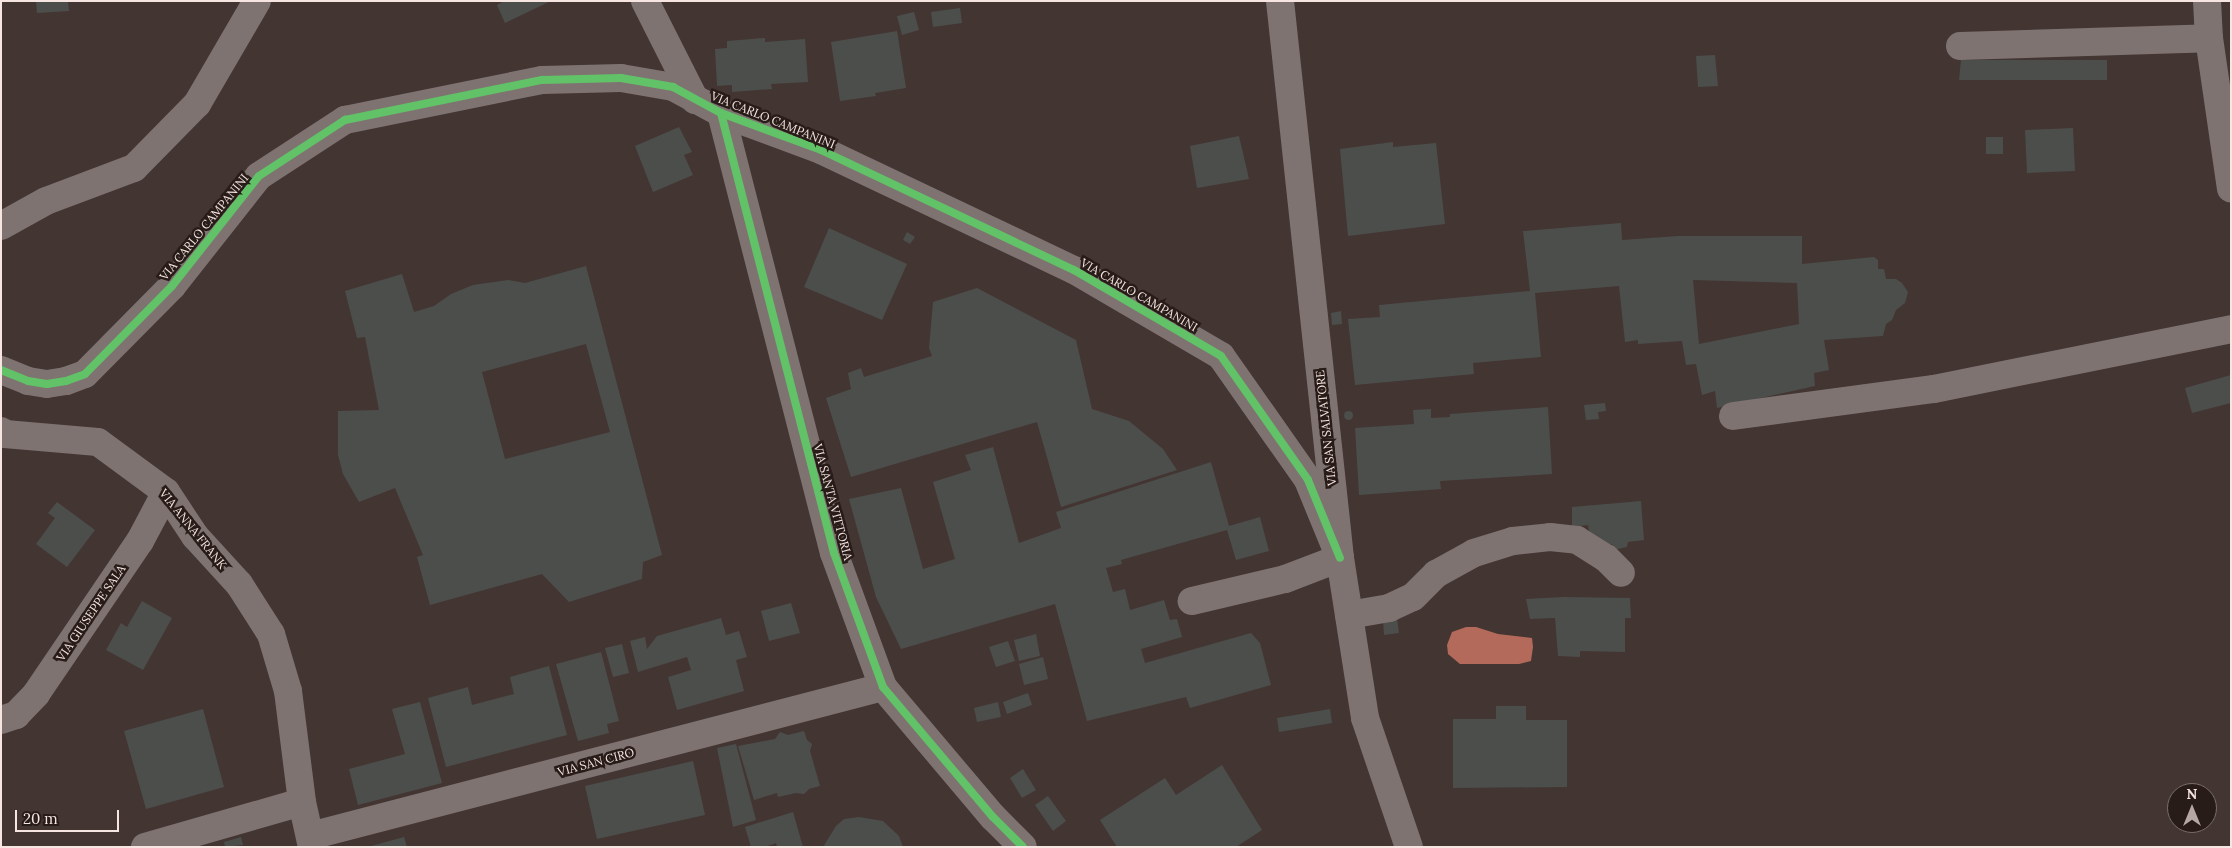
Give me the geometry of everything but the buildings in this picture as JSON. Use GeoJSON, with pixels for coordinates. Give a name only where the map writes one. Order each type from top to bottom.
{"type":"FeatureCollection","features":[{"type":"Feature","properties":{"kind":"street"},"geometry":{"type":"LineString","coordinates":[[1,226],[46,201],[134,168],[197,104],[257,1]]}},
{"type":"Feature","properties":{"kind":"street"},"geometry":{"type":"LineString","coordinates":[[644,1],[695,100]]}},
{"type":"Feature","properties":{"kind":"street","name":"VIA SAN SALVATORE"},"geometry":{"type":"LineString","coordinates":[[1280,1],[1340,558],[1365,718],[1405,845]]}},
{"type":"Feature","properties":{"kind":"street"},"geometry":{"type":"LineString","coordinates":[[2207,1],[2209,38],[2231,188]]}},
{"type":"Feature","properties":{"kind":"street"},"geometry":{"type":"LineString","coordinates":[[1960,46],[2209,38]]}},
{"type":"Feature","properties":{"kind":"street","name":"VIA CARLO CAMPANINI"},"geometry":{"type":"LineString","coordinates":[[1,370],[28,381],[47,384],[66,381],[85,374],[172,286],[259,176],[345,120],[542,80],[621,78],[673,87],[721,113],[821,150],[1074,270],[1221,356],[1308,480],[1340,558]]}},
{"type":"Feature","properties":{"kind":"street","name":"VIA SANTA VITTORIA"},"geometry":{"type":"LineString","coordinates":[[721,113],[834,554],[883,688],[993,817],[1023,847]]}},
{"type":"Feature","properties":{"kind":"street"},"geometry":{"type":"LineString","coordinates":[[1733,416],[1934,389],[2231,329]]}},
{"type":"Feature","properties":{"kind":"street","name":"VIA ANNA FRANK"},"geometry":{"type":"LineString","coordinates":[[1,431],[5,434],[98,442],[166,492],[196,536],[239,584],[271,634],[288,691],[302,802],[311,841]]}},
{"type":"Feature","properties":{"kind":"street","name":"VIA GIUSEPPE SALA"},"geometry":{"type":"LineString","coordinates":[[1,720],[16,715],[36,694],[140,541],[166,492]]}},
{"type":"Feature","properties":{"kind":"street"},"geometry":{"type":"LineString","coordinates":[[1349,615],[1389,608],[1413,597],[1436,574],[1474,554],[1513,541],[1550,537],[1576,540],[1606,558],[1621,572]]}},
{"type":"Feature","properties":{"kind":"street"},"geometry":{"type":"LineString","coordinates":[[1192,601],[1285,579],[1340,558]]}},
{"type":"Feature","properties":{"kind":"street","name":"VIA SAN CIRO"},"geometry":{"type":"LineString","coordinates":[[311,841],[883,688]]}},
{"type":"Feature","properties":{"kind":"street"},"geometry":{"type":"LineString","coordinates":[[145,847],[302,802]]}},
{"type":"Feature","properties":{"kind":"shaded area"},"geometry":{"type":"Polygon","coordinates":[[[1466,627],[1476,627],[1498,634],[1532,638],[1531,661],[1519,664],[1460,664],[1448,654],[1447,645],[1452,632],[1466,627]]]}},
{"type":"Feature","properties":{"kind":"cycle path"},"geometry":{"type":"LineString","coordinates":[[1,370],[28,381],[47,384],[66,381],[85,374],[172,286],[259,176],[345,120],[542,80],[621,78],[673,87],[721,113],[821,150],[1074,270],[1221,356],[1308,480],[1340,558]]}},
{"type":"Feature","properties":{"kind":"cycle path"},"geometry":{"type":"LineString","coordinates":[[721,113],[834,553],[883,687],[993,817],[1023,847]]}}]}
